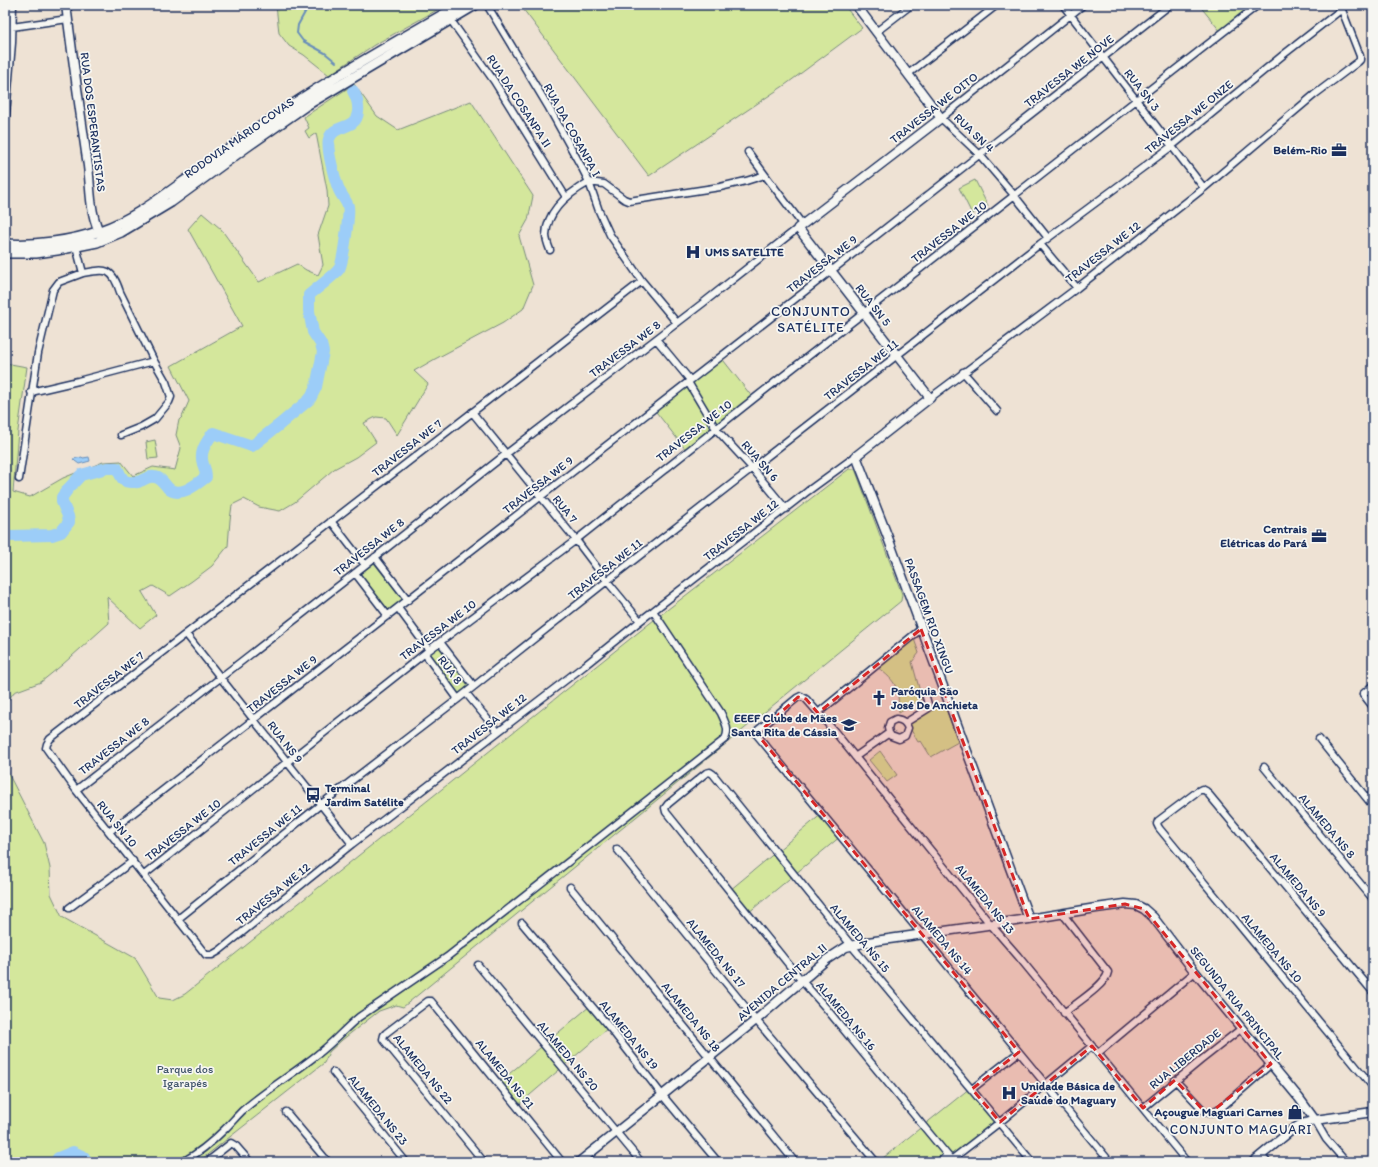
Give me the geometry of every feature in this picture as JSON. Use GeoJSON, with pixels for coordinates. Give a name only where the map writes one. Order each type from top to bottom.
{"type":"FeatureCollection","features":[{"type":"Feature","properties":{"kind":"main road","name":"RUA DOS ESPERANTISTAS"},"geometry":{"type":"LineString","coordinates":[[66,5],[93,215],[101,236]]}},
{"type":"Feature","properties":{"kind":"main road","name":"RODOVIA MÁRIO COVAS"},"geometry":{"type":"LineString","coordinates":[[5,244],[39,244],[84,236],[101,236],[121,222],[151,205],[256,129],[314,90],[460,5]]}},
{"type":"Feature","properties":{"kind":"main road","name":"RODOVIA MÁRIO COVAS"},"geometry":{"type":"LineString","coordinates":[[5,253],[36,253],[76,246],[101,236],[121,232],[158,211],[305,106],[475,5]]}},
{"type":"Feature","properties":{"kind":"main road","name":"RUA SN 4"},"geometry":{"type":"LineString","coordinates":[[856,5],[941,118]]}},
{"type":"Feature","properties":{"kind":"main road","name":"TRAVESSA WE OITO"},"geometry":{"type":"LineString","coordinates":[[800,226],[941,118]]}},
{"type":"Feature","properties":{"kind":"main road","name":"RUA SN 5"},"geometry":{"type":"LineString","coordinates":[[800,226],[831,271],[930,398]]}},
{"type":"Feature","properties":{"kind":"main road","name":"TRAVESSA WE 12"},"geometry":{"type":"LineString","coordinates":[[856,456],[930,398]]}},
{"type":"Feature","properties":{"kind":"main road","name":"PASSAGEM RIO XINGU"},"geometry":{"type":"LineString","coordinates":[[856,456],[1029,919]]}},
{"type":"Feature","properties":{"kind":"main road","name":"AVENIDA CENTRAL II"},"geometry":{"type":"LineString","coordinates":[[580,1162],[663,1096],[837,952],[851,945],[1125,904],[1136,905]]}},
{"type":"Feature","properties":{"kind":"main road","name":"SEGUNDA RUA PRINCIPAL"},"geometry":{"type":"LineString","coordinates":[[1136,905],[1144,909],[1152,917],[1195,972],[1299,1098],[1315,1120]]}},
{"type":"Feature","properties":{"kind":"main road"},"geometry":{"type":"LineString","coordinates":[[1253,1162],[1264,1159],[1297,1126],[1315,1120],[1373,1112]]}},
{"type":"Feature","properties":{"kind":"street"},"geometry":{"type":"LineString","coordinates":[[5,127],[7,68],[13,5]]}},
{"type":"Feature","properties":{"kind":"street","name":"RUA DA COSANPA I"},"geometry":{"type":"LineString","coordinates":[[487,5],[549,108],[590,182],[599,211],[610,235],[642,281],[677,323]]}},
{"type":"Feature","properties":{"kind":"street"},"geometry":{"type":"LineString","coordinates":[[876,32],[911,5]]}},
{"type":"Feature","properties":{"kind":"street"},"geometry":{"type":"LineString","coordinates":[[908,74],[997,5]]}},
{"type":"Feature","properties":{"kind":"street","name":"RUA SN 3"},"geometry":{"type":"LineString","coordinates":[[1063,5],[1204,188]]}},
{"type":"Feature","properties":{"kind":"street","name":"TRAVESSA WE OITO"},"geometry":{"type":"LineString","coordinates":[[941,118],[1083,5]]}},
{"type":"Feature","properties":{"kind":"street","name":"TRAVESSA WE NOVE"},"geometry":{"type":"LineString","coordinates":[[980,154],[1170,5]]}},
{"type":"Feature","properties":{"kind":"street","name":"TRAVESSA WE 10"},"geometry":{"type":"LineString","coordinates":[[144,875],[427,652],[576,540],[1258,5]]}},
{"type":"Feature","properties":{"kind":"street","name":"TRAVESSA WE 12"},"geometry":{"type":"LineString","coordinates":[[930,398],[1077,288],[1204,188],[1314,95],[1360,60],[1360,56],[1341,7]]}},
{"type":"Feature","properties":{"kind":"street","name":"TRAVESSA WE ONZE"},"geometry":{"type":"LineString","coordinates":[[1048,238],[1172,146],[1341,7]]}},
{"type":"Feature","properties":{"kind":"street"},"geometry":{"type":"LineString","coordinates":[[5,29],[68,18]]}},
{"type":"Feature","properties":{"kind":"street","name":"RUA DA COSANPA II"},"geometry":{"type":"LineString","coordinates":[[450,19],[494,81],[566,197]]}},
{"type":"Feature","properties":{"kind":"street","name":"RUA SN 4"},"geometry":{"type":"LineString","coordinates":[[941,118],[980,154],[1048,238]]}},
{"type":"Feature","properties":{"kind":"street"},"geometry":{"type":"LineString","coordinates":[[748,152],[800,226]]}},
{"type":"Feature","properties":{"kind":"street","name":"TRAVESSA WE 9"},"geometry":{"type":"LineString","coordinates":[[109,832],[980,154]]}},
{"type":"Feature","properties":{"kind":"street"},"geometry":{"type":"LineString","coordinates":[[550,250],[546,236],[548,220],[566,197],[590,182],[604,184],[624,199],[632,201],[720,187],[765,175]]}},
{"type":"Feature","properties":{"kind":"street","name":"TRAVESSA WE 8"},"geometry":{"type":"LineString","coordinates":[[76,790],[800,226]]}},
{"type":"Feature","properties":{"kind":"street","name":"TRAVESSA WE 11"},"geometry":{"type":"LineString","coordinates":[[178,919],[320,805],[466,693],[607,581],[1048,238]]}},
{"type":"Feature","properties":{"kind":"street"},"geometry":{"type":"LineString","coordinates":[[1040,244],[1077,288]]}},
{"type":"Feature","properties":{"kind":"street"},"geometry":{"type":"LineString","coordinates":[[76,246],[82,273]]}},
{"type":"Feature","properties":{"kind":"street"},"geometry":{"type":"LineString","coordinates":[[19,479],[38,353],[53,290],[59,282],[82,273],[102,270],[112,274],[116,279],[120,292],[166,382],[170,393],[169,402],[155,419],[141,427],[121,435]]}},
{"type":"Feature","properties":{"kind":"street","name":"TRAVESSA WE 7"},"geometry":{"type":"LineString","coordinates":[[46,744],[50,739],[642,281]]}},
{"type":"Feature","properties":{"kind":"street"},"geometry":{"type":"LineString","coordinates":[[656,339],[689,381]]}},
{"type":"Feature","properties":{"kind":"street"},"geometry":{"type":"LineString","coordinates":[[31,392],[154,361]]}},
{"type":"Feature","properties":{"kind":"street"},"geometry":{"type":"LineString","coordinates":[[963,372],[997,411]]}},
{"type":"Feature","properties":{"kind":"street","name":"RUA SN 6"},"geometry":{"type":"LineString","coordinates":[[689,381],[716,429],[752,468],[786,509]]}},
{"type":"Feature","properties":{"kind":"street","name":"RUA 7"},"geometry":{"type":"LineString","coordinates":[[472,412],[640,621]]}},
{"type":"Feature","properties":{"kind":"street","name":"TRAVESSA WE 12"},"geometry":{"type":"LineString","coordinates":[[206,954],[212,955],[219,951],[352,844],[856,456]]}},
{"type":"Feature","properties":{"kind":"street"},"geometry":{"type":"LineString","coordinates":[[331,521],[366,564]]}},
{"type":"Feature","properties":{"kind":"street"},"geometry":{"type":"LineString","coordinates":[[375,557],[408,600]]}},
{"type":"Feature","properties":{"kind":"street"},"geometry":{"type":"LineString","coordinates":[[355,573],[388,616]]}},
{"type":"Feature","properties":{"kind":"street","name":"RUA 8"},"geometry":{"type":"LineString","coordinates":[[398,608],[458,699]]}},
{"type":"Feature","properties":{"kind":"street"},"geometry":{"type":"LineString","coordinates":[[184,1161],[192,1157],[212,1141],[241,1112],[262,1094],[329,1046],[359,1017],[447,958],[725,739],[727,736],[727,728],[718,708],[653,611]]}},
{"type":"Feature","properties":{"kind":"street"},"geometry":{"type":"LineString","coordinates":[[818,713],[921,629]]}},
{"type":"Feature","properties":{"kind":"street","name":"RUA NS 9"},"geometry":{"type":"LineString","coordinates":[[186,634],[352,844]]}},
{"type":"Feature","properties":{"kind":"street","name":"RUA 8"},"geometry":{"type":"LineString","coordinates":[[440,642],[474,686]]}},
{"type":"Feature","properties":{"kind":"street"},"geometry":{"type":"LineString","coordinates":[[1373,684],[1364,692],[1364,696],[1373,707]]}},
{"type":"Feature","properties":{"kind":"street","name":"RUA 8"},"geometry":{"type":"LineString","coordinates":[[466,693],[498,732]]}},
{"type":"Feature","properties":{"kind":"street","name":"ALAMEDA NS 13"},"geometry":{"type":"LineString","coordinates":[[757,732],[800,696],[806,699],[855,757],[990,925],[1064,1012],[1187,1162]]}},
{"type":"Feature","properties":{"kind":"street"},"geometry":{"type":"LineString","coordinates":[[906,723],[929,708],[926,697]]}},
{"type":"Feature","properties":{"kind":"street"},"geometry":{"type":"LineString","coordinates":[[891,718],[902,720],[906,723],[908,728],[905,736],[899,739],[895,738],[889,733],[888,728],[891,718]]}},
{"type":"Feature","properties":{"kind":"street","name":"ALAMEDA NS 14"},"geometry":{"type":"LineString","coordinates":[[757,732],[1110,1162]]}},
{"type":"Feature","properties":{"kind":"street"},"geometry":{"type":"LineString","coordinates":[[855,757],[889,733]]}},
{"type":"Feature","properties":{"kind":"street"},"geometry":{"type":"LineString","coordinates":[[1319,739],[1373,806]]}},
{"type":"Feature","properties":{"kind":"street","name":"RUA SN 10"},"geometry":{"type":"LineString","coordinates":[[46,744],[46,748],[76,790],[206,954]]}},
{"type":"Feature","properties":{"kind":"street","name":"ALAMEDA NS 8"},"geometry":{"type":"LineString","coordinates":[[1264,767],[1373,899]]}},
{"type":"Feature","properties":{"kind":"street","name":"ALAMEDA NS 15"},"geometry":{"type":"LineString","coordinates":[[665,808],[706,773],[712,773],[851,945],[1032,1162]]}},
{"type":"Feature","properties":{"kind":"street","name":"ALAMEDA NS 9"},"geometry":{"type":"LineString","coordinates":[[1158,821],[1198,791],[1202,789],[1206,791],[1373,992]]}},
{"type":"Feature","properties":{"kind":"street","name":"ALAMEDA NS 16"},"geometry":{"type":"LineString","coordinates":[[665,808],[666,812],[802,981],[951,1159]]}},
{"type":"Feature","properties":{"kind":"street","name":"ALAMEDA NS 10"},"geometry":{"type":"LineString","coordinates":[[1158,821],[1157,824],[1159,828],[1373,1087]]}},
{"type":"Feature","properties":{"kind":"street","name":"ALAMEDA NS 17"},"geometry":{"type":"LineString","coordinates":[[617,848],[756,1020],[876,1162]]}},
{"type":"Feature","properties":{"kind":"street"},"geometry":{"type":"LineString","coordinates":[[69,908],[133,861]]}},
{"type":"Feature","properties":{"kind":"street","name":"ALAMEDA NS 18"},"geometry":{"type":"LineString","coordinates":[[570,887],[795,1162]]}},
{"type":"Feature","properties":{"kind":"street"},"geometry":{"type":"LineString","coordinates":[[1062,913],[1108,972],[1106,977],[1099,985],[1064,1012]]}},
{"type":"Feature","properties":{"kind":"street","name":"ALAMEDA NS 19"},"geometry":{"type":"LineString","coordinates":[[522,924],[610,1028],[663,1096],[718,1162]]}},
{"type":"Feature","properties":{"kind":"street","name":"ALAMEDA NS 20"},"geometry":{"type":"LineString","coordinates":[[478,965],[641,1162]]}},
{"type":"Feature","properties":{"kind":"street"},"geometry":{"type":"LineString","coordinates":[[1098,1054],[1195,972]]}},
{"type":"Feature","properties":{"kind":"street","name":"ALAMEDA NS 22"},"geometry":{"type":"LineString","coordinates":[[431,1001],[427,1001],[392,1027],[383,1038],[484,1162]]}},
{"type":"Feature","properties":{"kind":"street","name":"ALAMEDA NS 21"},"geometry":{"type":"LineString","coordinates":[[431,1001],[562,1162]]}},
{"type":"Feature","properties":{"kind":"street","name":"RUA LIBERDADE"},"geometry":{"type":"LineString","coordinates":[[1143,1108],[1242,1028]]}},
{"type":"Feature","properties":{"kind":"street"},"geometry":{"type":"LineString","coordinates":[[939,1162],[951,1159],[1000,1122],[1092,1046]]}},
{"type":"Feature","properties":{"kind":"street"},"geometry":{"type":"LineString","coordinates":[[972,1089],[1019,1052]]}},
{"type":"Feature","properties":{"kind":"street"},"geometry":{"type":"LineString","coordinates":[[1176,1080],[1205,1112],[1210,1113],[1222,1107],[1271,1064]]}},
{"type":"Feature","properties":{"kind":"street","name":"ALAMEDA NS 23"},"geometry":{"type":"LineString","coordinates":[[333,1072],[406,1162]]}},
{"type":"Feature","properties":{"kind":"street"},"geometry":{"type":"LineString","coordinates":[[286,1112],[328,1162]]}},
{"type":"Feature","properties":{"kind":"street"},"geometry":{"type":"LineString","coordinates":[[1315,1120],[1326,1139],[1346,1162]]}},
{"type":"Feature","properties":{"kind":"street"},"geometry":{"type":"LineString","coordinates":[[207,1162],[232,1143],[250,1162]]}},
{"type":"Feature","properties":{"kind":"highlighted area"},"geometry":{"type":"Polygon","coordinates":[[[921,629],[1029,919],[1125,904],[1144,909],[1271,1064],[1210,1113],[1205,1112],[1175,1080],[1143,1108],[1092,1046],[1000,1122],[972,1089],[1019,1052],[757,734],[798,697],[806,699],[818,713],[921,629]]]}},
{"type":"Feature","properties":{"kind":"green space"},"geometry":{"type":"Polygon","coordinates":[[[276,5],[446,5],[374,45],[329,75],[304,55],[289,46],[279,33],[276,5]]]}},
{"type":"Feature","properties":{"kind":"green space"},"geometry":{"type":"Polygon","coordinates":[[[520,5],[844,5],[862,28],[785,85],[649,176],[520,5]]]}},
{"type":"Feature","properties":{"kind":"green space"},"geometry":{"type":"Polygon","coordinates":[[[1199,5],[1255,5],[1221,32],[1199,5]]]}},
{"type":"Feature","properties":{"kind":"green space"},"geometry":{"type":"Polygon","coordinates":[[[354,84],[377,116],[398,130],[471,101],[533,196],[528,220],[519,236],[533,285],[523,309],[503,323],[414,371],[428,384],[397,435],[386,418],[376,417],[364,423],[376,442],[356,457],[334,469],[295,502],[280,511],[259,507],[244,499],[232,505],[228,546],[212,566],[170,596],[153,586],[142,592],[156,615],[140,628],[107,597],[109,623],[41,682],[14,692],[5,705],[5,363],[27,367],[18,431],[13,492],[30,497],[63,478],[103,462],[121,461],[133,476],[153,467],[175,470],[181,448],[176,435],[179,420],[182,417],[189,401],[171,366],[242,326],[188,229],[202,213],[221,229],[259,282],[297,264],[318,275],[323,265],[318,235],[328,206],[327,190],[316,133],[309,138],[305,131],[309,128],[304,117],[354,84]]]}},
{"type":"Feature","properties":{"kind":"green space"},"geometry":{"type":"Polygon","coordinates":[[[975,180],[988,206],[972,214],[959,188],[975,180]]]}},
{"type":"Feature","properties":{"kind":"green space"},"geometry":{"type":"Polygon","coordinates":[[[720,356],[753,398],[686,450],[653,408],[720,356]]]}},
{"type":"Feature","properties":{"kind":"green space"},"geometry":{"type":"Polygon","coordinates":[[[155,440],[158,458],[148,459],[146,442],[155,440]]]}},
{"type":"Feature","properties":{"kind":"green space","name":"Parque dos Igarapés"},"geometry":{"type":"Polygon","coordinates":[[[849,469],[855,469],[902,594],[901,601],[403,1007],[396,1005],[379,1011],[329,1052],[324,1063],[198,1162],[5,1162],[5,763],[9,775],[44,843],[50,868],[51,894],[62,917],[135,958],[159,998],[173,1000],[185,994],[645,627],[849,469]]]}},
{"type":"Feature","properties":{"kind":"green space"},"geometry":{"type":"Polygon","coordinates":[[[374,563],[403,600],[389,611],[360,574],[374,563]]]}},
{"type":"Feature","properties":{"kind":"green space"},"geometry":{"type":"Polygon","coordinates":[[[914,639],[919,653],[912,662],[922,699],[899,713],[896,686],[889,677],[877,667],[914,639]]]}},
{"type":"Feature","properties":{"kind":"green space"},"geometry":{"type":"Polygon","coordinates":[[[439,646],[469,685],[458,694],[428,654],[439,646]]]}},
{"type":"Feature","properties":{"kind":"green space"},"geometry":{"type":"Polygon","coordinates":[[[944,703],[958,742],[931,757],[921,741],[918,742],[911,730],[910,723],[944,703]]]}},
{"type":"Feature","properties":{"kind":"green space"},"geometry":{"type":"Polygon","coordinates":[[[880,751],[897,775],[887,782],[869,760],[880,751]]]}},
{"type":"Feature","properties":{"kind":"green space"},"geometry":{"type":"Polygon","coordinates":[[[823,813],[841,836],[748,913],[730,890],[823,813]]]}},
{"type":"Feature","properties":{"kind":"green space"},"geometry":{"type":"Polygon","coordinates":[[[590,1006],[608,1028],[516,1107],[497,1084],[590,1006]]]}},
{"type":"Feature","properties":{"kind":"green space"},"geometry":{"type":"Polygon","coordinates":[[[970,1088],[999,1121],[952,1159],[946,1153],[935,1162],[878,1162],[970,1088]]]}},
{"type":"Feature","properties":{"kind":"water"},"geometry":{"type":"Polygon","coordinates":[[[89,457],[90,461],[79,464],[73,459],[89,457]]]}},
{"type":"Feature","properties":{"kind":"waterway"},"geometry":{"type":"LineString","coordinates":[[309,5],[298,25],[297,33],[303,41],[325,53],[336,62]]}},
{"type":"Feature","properties":{"kind":"waterway"},"geometry":{"type":"LineString","coordinates":[[5,535],[52,535],[61,532],[69,522],[62,502],[62,497],[81,475],[107,468],[117,468],[121,477],[127,482],[138,482],[148,477],[156,477],[172,491],[177,492],[188,489],[206,477],[202,456],[206,444],[213,433],[252,446],[310,399],[316,387],[323,352],[321,344],[313,332],[309,311],[309,295],[339,269],[344,248],[348,217],[348,206],[335,179],[328,143],[335,131],[349,125],[356,118],[358,104],[353,91]]}},
{"type":"Feature","properties":{"kind":"waterway"},"geometry":{"type":"LineString","coordinates":[[56,1162],[58,1158],[73,1152],[84,1157],[87,1162]]}},
{"type":"Feature","properties":{"kind":"place","name":"Belém-Rio"},"geometry":{"type":"Point","coordinates":[1339,150]}},
{"type":"Feature","properties":{"kind":"place","name":"UMS SATELITE"},"geometry":{"type":"Point","coordinates":[693,252]}},
{"type":"Feature","properties":{"kind":"place","name":"Centrais Elétricas do Pará"},"geometry":{"type":"Point","coordinates":[1319,536]}},
{"type":"Feature","properties":{"kind":"place","name":"Paróquia São José De Anchieta"},"geometry":{"type":"Point","coordinates":[879,698]}},
{"type":"Feature","properties":{"kind":"place","name":"EEEF Clube de Mães Santa Rita de Cássia"},"geometry":{"type":"Point","coordinates":[849,725]}},
{"type":"Feature","properties":{"kind":"place","name":"Terminal Jardim Satélite"},"geometry":{"type":"Point","coordinates":[313,795]}},
{"type":"Feature","properties":{"kind":"place","name":"Unidade Básica de Saúde do Maguary"},"geometry":{"type":"Point","coordinates":[1009,1093]}},
{"type":"Feature","properties":{"kind":"place","name":"Açougue Maguari Carnes"},"geometry":{"type":"Point","coordinates":[1295,1112]}},
{"type":"Feature","properties":{"kind":"district","name":"CONJUNTO SATÉLITE"},"geometry":{"type":"Point","coordinates":[811,320]}},
{"type":"Feature","properties":{"kind":"district","name":"CONJUNTO MAGUARI"},"geometry":{"type":"Point","coordinates":[1241,1129]}}]}
